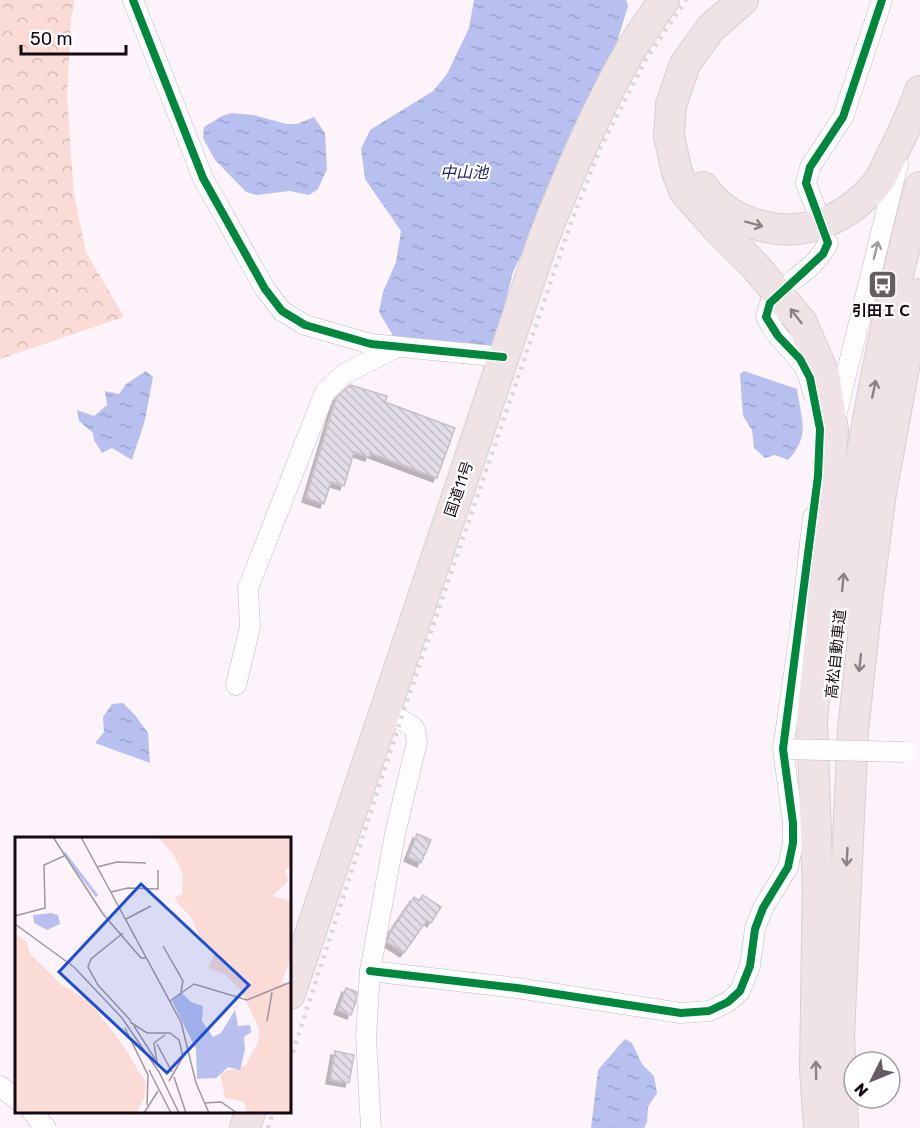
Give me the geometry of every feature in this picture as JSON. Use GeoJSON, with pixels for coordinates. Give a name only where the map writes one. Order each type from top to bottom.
{"type":"FeatureCollection","features":[{"type":"Feature","properties":{"kind":"highway","name":"国道11号"},"geometry":{"type":"LineString","coordinates":[[291,990],[543,240],[587,134],[627,57],[663,0]]}},
{"type":"Feature","properties":{"kind":"highway"},"geometry":{"type":"LineString","coordinates":[[743,0],[711,27],[685,64],[671,105],[669,136],[676,172],[685,192],[755,266],[802,323],[824,374],[833,430],[824,542],[822,620],[812,720],[818,891]]}},
{"type":"Feature","properties":{"kind":"highway"},"geometry":{"type":"LineString","coordinates":[[766,0],[755,6],[719,36],[695,71],[683,106],[682,135],[694,173],[715,203],[743,221],[778,231],[818,226],[852,209],[879,181],[909,123],[920,91]]}},
{"type":"Feature","properties":{"kind":"highway","name":"高松自動車道"},"geometry":{"type":"LineString","coordinates":[[819,1128],[815,1070],[819,811],[848,541],[899,264],[920,187]]}},
{"type":"Feature","properties":{"kind":"highway","name":"高松自動車道"},"geometry":{"type":"LineString","coordinates":[[843,1128],[839,1036],[853,730],[881,493],[906,356],[920,294]]}},
{"type":"Feature","properties":{"kind":"highway"},"geometry":{"type":"LineString","coordinates":[[881,493],[920,377]]}},
{"type":"Feature","properties":{"kind":"highway"},"geometry":{"type":"LineString","coordinates":[[244,1128],[250,1113]]}},
{"type":"Feature","properties":{"kind":"street"},"geometry":{"type":"LineString","coordinates":[[133,0],[203,178],[265,290],[282,311],[305,325],[361,341],[397,347],[503,357]]}},
{"type":"Feature","properties":{"kind":"street"},"geometry":{"type":"LineString","coordinates":[[815,207],[806,183],[810,167],[843,117],[882,0]]}},
{"type":"Feature","properties":{"kind":"street"},"geometry":{"type":"LineString","coordinates":[[833,430],[868,278],[909,123]]}},
{"type":"Feature","properties":{"kind":"street"},"geometry":{"type":"LineString","coordinates":[[793,280],[823,254],[828,243]]}},
{"type":"Feature","properties":{"kind":"street"},"geometry":{"type":"LineString","coordinates":[[370,971],[517,988],[681,1013],[709,1011],[728,1002],[740,991],[750,966],[755,929],[763,908],[788,867],[793,843],[793,823],[783,749],[818,476],[820,429],[810,378],[800,359],[778,336],[766,317],[770,303]]}},
{"type":"Feature","properties":{"kind":"street"},"geometry":{"type":"LineString","coordinates":[[236,685],[250,627],[248,588],[325,392],[344,374],[397,347]]}},
{"type":"Feature","properties":{"kind":"street"},"geometry":{"type":"LineString","coordinates":[[371,1128],[366,1037],[370,971],[395,834],[417,742],[412,726],[384,710]]}},
{"type":"Feature","properties":{"kind":"street"},"geometry":{"type":"LineString","coordinates":[[783,749],[905,752]]}},
{"type":"Feature","properties":{"kind":"street"},"geometry":{"type":"LineString","coordinates":[[0,1086],[15,1098]]}},
{"type":"Feature","properties":{"kind":"street"},"geometry":{"type":"LineString","coordinates":[[33,1113],[46,1128]]}},
{"type":"Feature","properties":{"kind":"green space"},"geometry":{"type":"Polygon","coordinates":[[[0,0],[75,0],[71,19],[67,97],[74,194],[86,252],[124,317],[0,359],[0,0]]]}},
{"type":"Feature","properties":{"kind":"water","name":"中山池"},"geometry":{"type":"Polygon","coordinates":[[[474,0],[626,0],[628,6],[607,75],[513,272],[494,347],[395,339],[379,312],[383,292],[396,262],[401,231],[365,179],[361,149],[370,130],[433,91],[447,74],[469,28],[474,0]]]}},
{"type":"Feature","properties":{"kind":"water"},"geometry":{"type":"Polygon","coordinates":[[[232,113],[254,115],[286,124],[297,124],[314,117],[325,133],[327,169],[318,189],[309,195],[289,191],[257,195],[246,192],[215,160],[203,138],[204,127],[232,113]]]}},
{"type":"Feature","properties":{"kind":"water"},"geometry":{"type":"Polygon","coordinates":[[[146,371],[153,377],[145,420],[132,460],[112,448],[102,453],[94,440],[93,433],[79,421],[77,410],[94,416],[107,405],[105,391],[119,394],[126,384],[146,371]]]}},
{"type":"Feature","properties":{"kind":"water"},"geometry":{"type":"Polygon","coordinates":[[[744,371],[797,389],[803,426],[802,435],[800,443],[788,460],[775,455],[765,458],[754,448],[752,430],[743,416],[740,374],[744,371]]]}},
{"type":"Feature","properties":{"kind":"water"},"geometry":{"type":"Polygon","coordinates":[[[123,703],[148,733],[150,763],[95,743],[104,732],[103,717],[112,704],[123,703]]]}},
{"type":"Feature","properties":{"kind":"water"},"geometry":{"type":"Polygon","coordinates":[[[625,1039],[632,1043],[642,1064],[654,1076],[657,1093],[648,1107],[647,1122],[644,1128],[591,1128],[598,1070],[625,1039]]]}},
{"type":"Feature","properties":{"kind":"building"},"geometry":{"type":"Polygon","coordinates":[[[350,385],[387,396],[385,402],[455,428],[437,478],[370,453],[369,457],[354,452],[344,486],[331,482],[324,504],[306,498],[336,398],[350,385]]]}},
{"type":"Feature","properties":{"kind":"building"},"geometry":{"type":"Polygon","coordinates":[[[417,834],[431,840],[421,863],[408,857],[417,834]]]}},
{"type":"Feature","properties":{"kind":"building"},"geometry":{"type":"Polygon","coordinates":[[[423,895],[441,907],[431,923],[427,920],[404,953],[387,942],[389,934],[414,897],[419,901],[423,895]]]}},
{"type":"Feature","properties":{"kind":"building"},"geometry":{"type":"Polygon","coordinates":[[[346,988],[357,992],[351,1015],[338,1010],[346,988]]]}},
{"type":"Feature","properties":{"kind":"building"},"geometry":{"type":"Polygon","coordinates":[[[335,1051],[354,1055],[349,1083],[330,1080],[335,1051]]]}},
{"type":"Feature","properties":{"kind":"railway"},"geometry":{"type":"LineString","coordinates":[[291,1058],[401,719],[572,220],[600,149],[646,59],[686,0]]}},
{"type":"Feature","properties":{"kind":"railway"},"geometry":{"type":"LineString","coordinates":[[268,1128],[273,1113]]}},
{"type":"Feature","properties":{"kind":"cycle path"},"geometry":{"type":"LineString","coordinates":[[133,0],[203,178],[265,289],[282,311],[305,325],[371,344],[503,357]]}},
{"type":"Feature","properties":{"kind":"cycle path"},"geometry":{"type":"LineString","coordinates":[[370,971],[517,988],[681,1013],[709,1011],[728,1002],[740,991],[750,966],[755,929],[763,908],[788,867],[793,843],[793,823],[783,749],[818,476],[820,429],[810,378],[800,359],[778,336],[766,317],[770,303],[823,254],[828,243],[806,183],[810,167],[843,117],[882,0]]}},
{"type":"Feature","properties":{"kind":"place","name":"引田ＩＣ"},"geometry":{"type":"Point","coordinates":[882,284]}}]}
